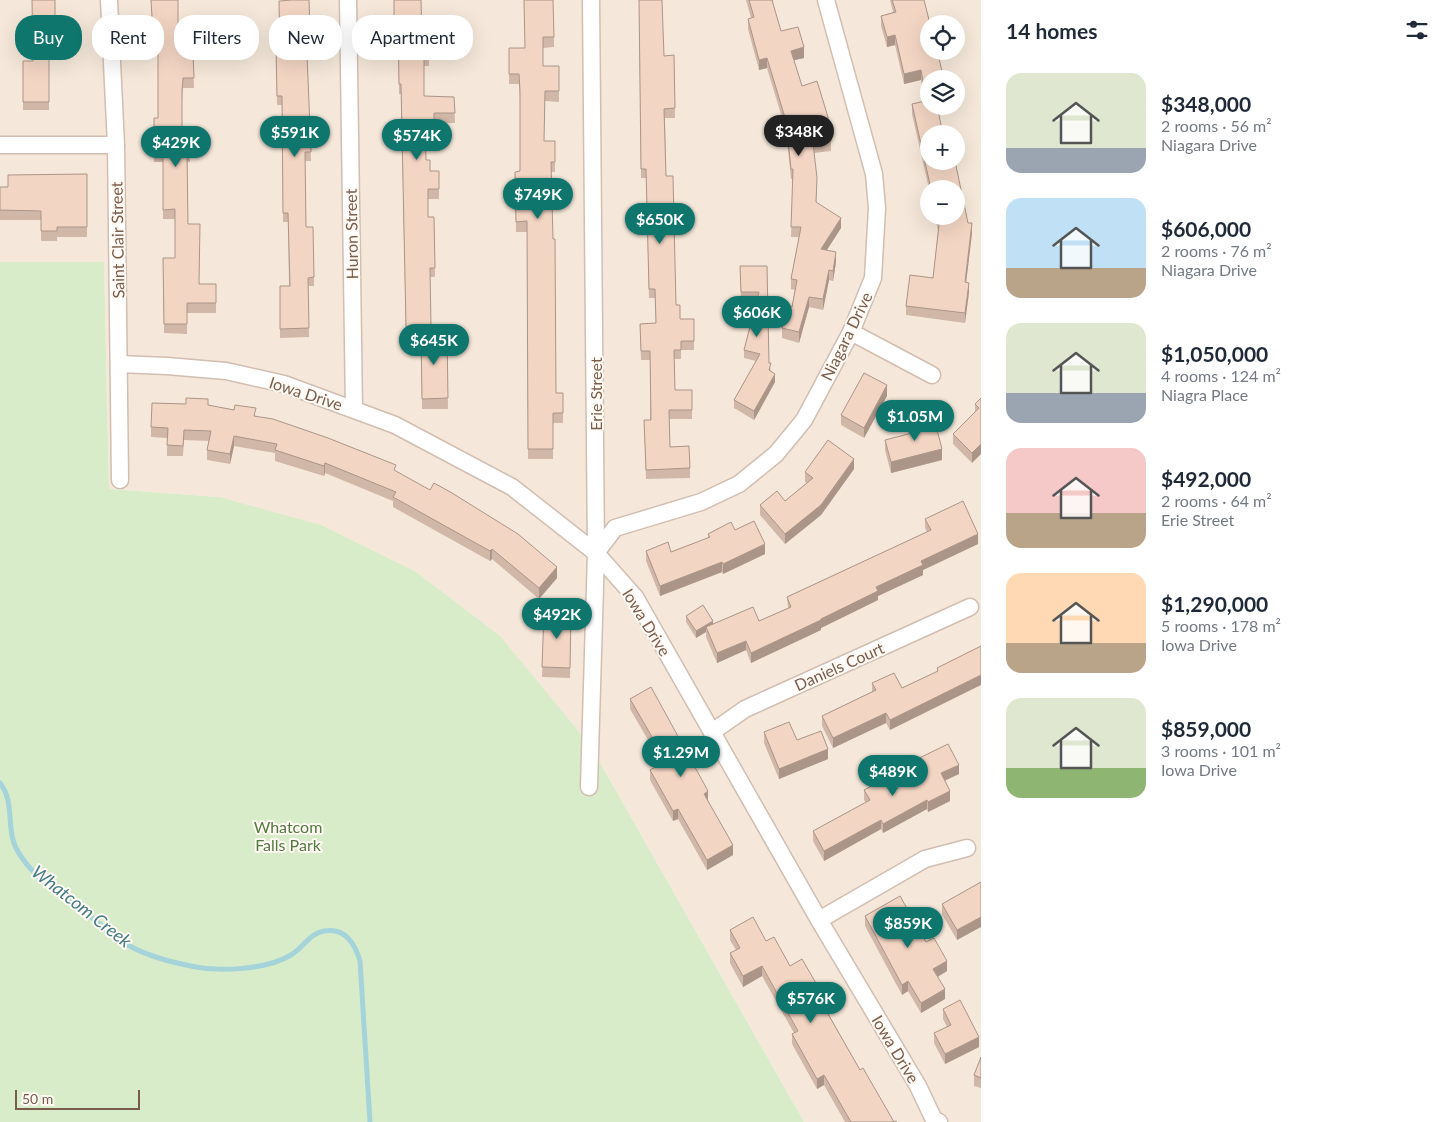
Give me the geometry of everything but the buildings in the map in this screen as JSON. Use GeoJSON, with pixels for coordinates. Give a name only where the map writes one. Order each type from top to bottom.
{"type":"FeatureCollection","features":[{"type":"Feature","properties":{"kind":"street","name":"Saint Clair Street"},"geometry":{"type":"LineString","coordinates":[[109,0],[116,144],[120,480]]}},
{"type":"Feature","properties":{"kind":"street","name":"Huron Street"},"geometry":{"type":"LineString","coordinates":[[348,0],[354,409]]}},
{"type":"Feature","properties":{"kind":"street","name":"Erie Street"},"geometry":{"type":"LineString","coordinates":[[589,788],[596,553],[591,0]]}},
{"type":"Feature","properties":{"kind":"street","name":"Niagara Drive"},"geometry":{"type":"LineString","coordinates":[[596,553],[615,528],[701,502],[740,484],[776,454],[804,420],[851,332],[873,278],[877,208],[874,174],[826,0]]}},
{"type":"Feature","properties":{"kind":"street"},"geometry":{"type":"LineString","coordinates":[[0,145],[116,144]]}},
{"type":"Feature","properties":{"kind":"street"},"geometry":{"type":"LineString","coordinates":[[851,332],[932,375]]}},
{"type":"Feature","properties":{"kind":"street","name":"Iowa Drive"},"geometry":{"type":"LineString","coordinates":[[118,364],[226,371],[284,384],[396,425],[512,487],[596,553],[635,598],[819,920],[918,1086],[934,1120],[939,1122]]}},
{"type":"Feature","properties":{"kind":"street","name":"Daniels Court"},"geometry":{"type":"LineString","coordinates":[[712,732],[745,709],[970,607]]}},
{"type":"Feature","properties":{"kind":"street"},"geometry":{"type":"LineString","coordinates":[[819,920],[925,860],[966,848]]}},
{"type":"Feature","properties":{"kind":"shaded area"},"geometry":{"type":"Polygon","coordinates":[[[0,0],[981,0],[981,1122],[804,1122],[590,745],[219,497],[109,489],[104,262],[0,262],[0,0]]]}},
{"type":"Feature","properties":{"kind":"green space","name":"Whatcom Falls Park"},"geometry":{"type":"Polygon","coordinates":[[[0,262],[104,262],[109,489],[219,497],[321,525],[416,572],[500,636],[590,745],[804,1122],[0,1122],[0,262]]]}},
{"type":"Feature","properties":{"kind":"waterway","name":"Whatcom Creek"},"geometry":{"type":"LineString","coordinates":[[0,783],[5,790],[9,806],[13,840],[16,848],[31,869],[115,937],[140,951],[191,966],[228,969],[256,967],[281,960],[291,955],[319,932],[331,930],[348,938],[360,961],[370,1122]]}}]}
